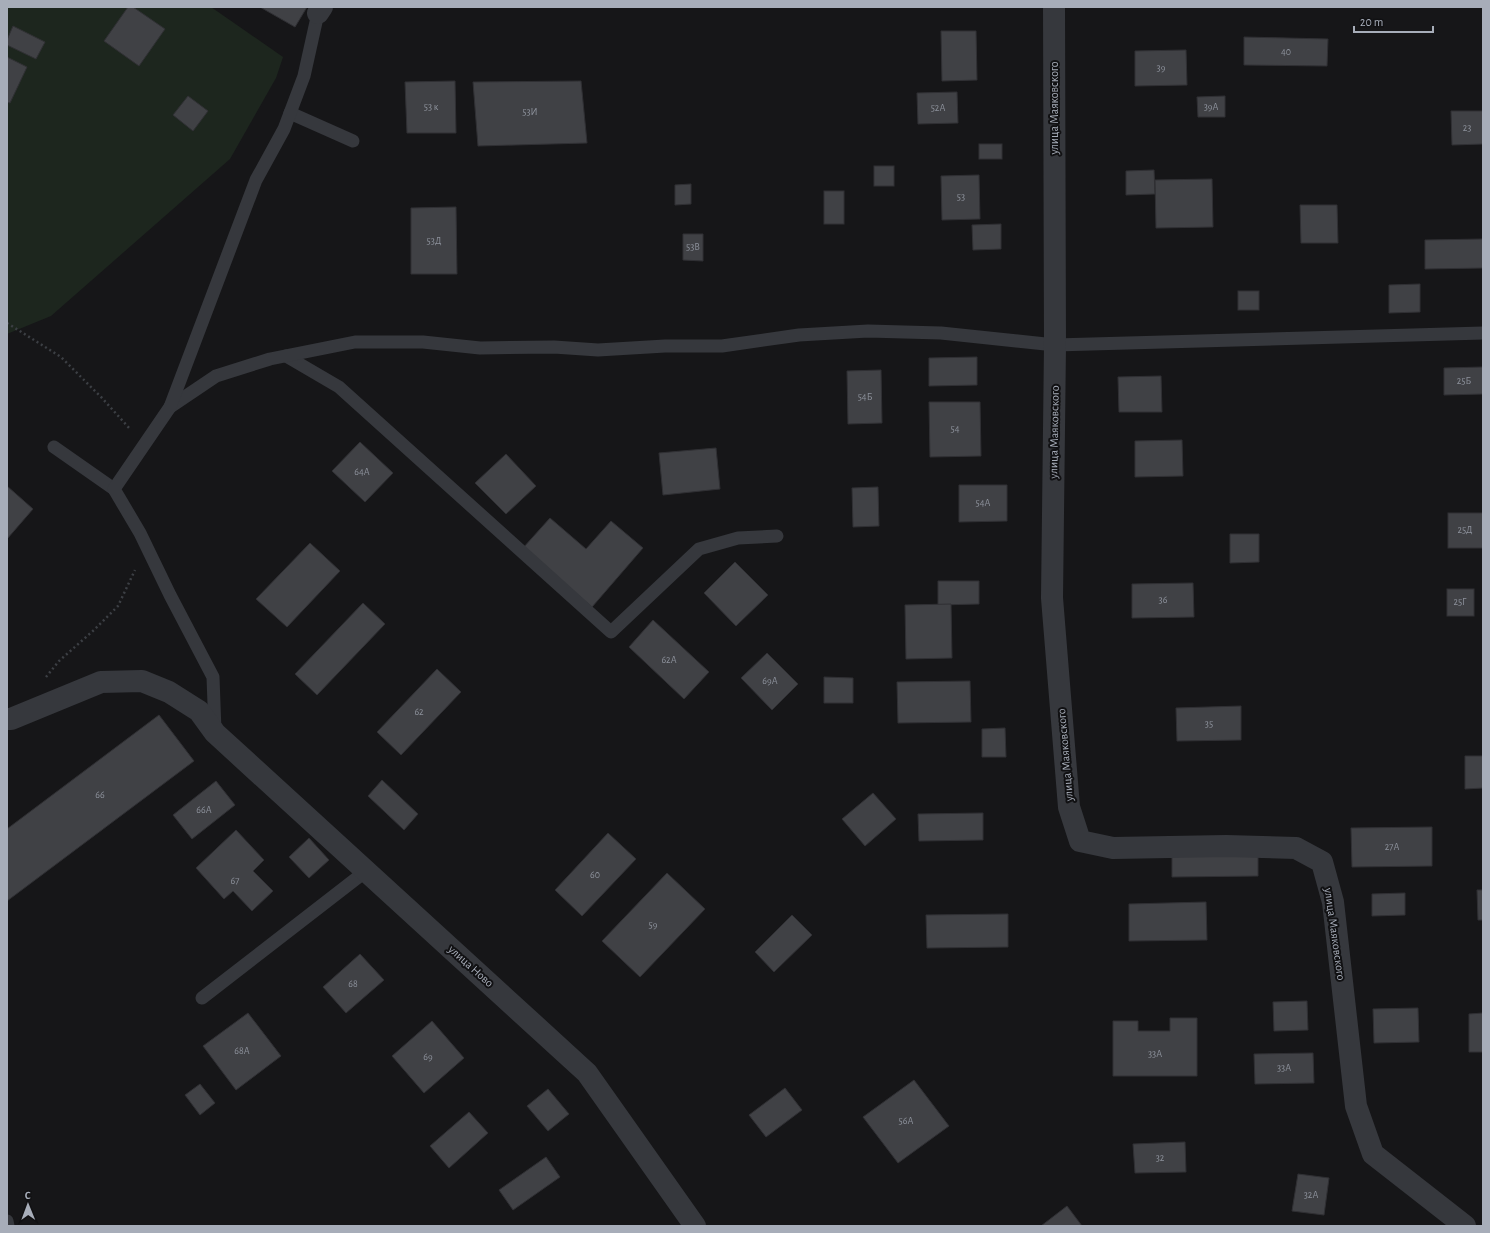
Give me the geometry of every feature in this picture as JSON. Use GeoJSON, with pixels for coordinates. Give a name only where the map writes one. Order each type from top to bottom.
{"type":"FeatureCollection","features":[{"type":"Feature","properties":{"kind":"street","name":"улица Маяковского"},"geometry":{"type":"LineString","coordinates":[[1054,7],[1055,345],[1052,598],[1069,807],[1080,841],[1113,848],[1226,846],[1296,848],[1322,862],[1333,902],[1356,1106],[1373,1154],[1465,1226]]}},
{"type":"Feature","properties":{"kind":"street","name":"улица Ново"},"geometry":{"type":"LineString","coordinates":[[7,719],[11,719],[100,682],[142,681],[169,692],[199,712],[215,733],[587,1073],[695,1226]]}},
{"type":"Feature","properties":{"kind":"lane"},"geometry":{"type":"LineString","coordinates":[[114,489],[170,407],[256,180],[284,129],[304,76],[320,10]]}},
{"type":"Feature","properties":{"kind":"lane"},"geometry":{"type":"LineString","coordinates":[[290,113],[353,141]]}},
{"type":"Feature","properties":{"kind":"lane"},"geometry":{"type":"LineString","coordinates":[[170,407],[216,376],[270,359],[355,342],[423,342],[480,348],[554,347],[598,350],[665,346],[722,346],[799,335],[868,331],[941,333],[1055,345],[1483,333]]}},
{"type":"Feature","properties":{"kind":"lane"},"geometry":{"type":"LineString","coordinates":[[286,356],[339,387],[611,632],[699,549],[738,538],[777,536]]}},
{"type":"Feature","properties":{"kind":"lane"},"geometry":{"type":"LineString","coordinates":[[54,447],[114,489],[140,533],[170,595],[213,677],[215,733]]}},
{"type":"Feature","properties":{"kind":"lane"},"geometry":{"type":"LineString","coordinates":[[202,998],[366,871]]}},
{"type":"Feature","properties":{"kind":"lane"},"geometry":{"type":"LineString","coordinates":[[7,1222],[8,1226]]}},
{"type":"Feature","properties":{"kind":"path"},"geometry":{"type":"LineString","coordinates":[[7,323],[61,357],[102,398],[144,445]]}},
{"type":"Feature","properties":{"kind":"path"},"geometry":{"type":"LineString","coordinates":[[44,678],[59,661],[118,606],[146,546]]}},
{"type":"Feature","properties":{"kind":"shaded area"},"geometry":{"type":"Polygon","coordinates":[[[7,7],[211,7],[283,57],[276,78],[230,159],[51,316],[7,334],[7,7]]]}},
{"type":"Feature","properties":{"kind":"building"},"geometry":{"type":"Polygon","coordinates":[[[128,7],[133,7],[165,29],[139,66],[104,41],[128,7]]]}},
{"type":"Feature","properties":{"kind":"building"},"geometry":{"type":"Polygon","coordinates":[[[260,7],[307,7],[295,27],[260,7]]]}},
{"type":"Feature","properties":{"kind":"building"},"geometry":{"type":"Polygon","coordinates":[[[13,26],[45,42],[36,59],[7,45],[7,40],[13,26]]]}},
{"type":"Feature","properties":{"kind":"building"},"geometry":{"type":"Polygon","coordinates":[[[941,31],[976,31],[977,80],[942,81],[941,31]]]}},
{"type":"Feature","properties":{"kind":"building"},"geometry":{"type":"Polygon","coordinates":[[[1244,37],[1328,39],[1327,66],[1244,65],[1244,37]]]}},
{"type":"Feature","properties":{"kind":"building"},"geometry":{"type":"Polygon","coordinates":[[[1186,50],[1187,85],[1135,86],[1135,51],[1186,50]]]}},
{"type":"Feature","properties":{"kind":"building"},"geometry":{"type":"Polygon","coordinates":[[[7,57],[27,67],[10,103],[7,102],[7,57]]]}},
{"type":"Feature","properties":{"kind":"building"},"geometry":{"type":"Polygon","coordinates":[[[455,81],[456,133],[407,133],[405,82],[455,81]]]}},
{"type":"Feature","properties":{"kind":"building"},"geometry":{"type":"Polygon","coordinates":[[[581,81],[587,143],[478,146],[473,82],[581,81]]]}},
{"type":"Feature","properties":{"kind":"building"},"geometry":{"type":"Polygon","coordinates":[[[957,92],[958,123],[918,124],[917,93],[957,92]]]}},
{"type":"Feature","properties":{"kind":"building"},"geometry":{"type":"Polygon","coordinates":[[[188,96],[208,111],[193,131],[173,115],[188,96]]]}},
{"type":"Feature","properties":{"kind":"building"},"geometry":{"type":"Polygon","coordinates":[[[1225,96],[1225,117],[1198,117],[1197,97],[1225,96]]]}},
{"type":"Feature","properties":{"kind":"building"},"geometry":{"type":"Polygon","coordinates":[[[1451,111],[1483,111],[1483,144],[1452,145],[1451,111]]]}},
{"type":"Feature","properties":{"kind":"building"},"geometry":{"type":"Polygon","coordinates":[[[979,144],[1002,144],[1002,159],[979,159],[979,144]]]}},
{"type":"Feature","properties":{"kind":"building"},"geometry":{"type":"Polygon","coordinates":[[[874,166],[894,166],[894,186],[874,186],[874,166]]]}},
{"type":"Feature","properties":{"kind":"building"},"geometry":{"type":"Polygon","coordinates":[[[1154,170],[1155,194],[1126,195],[1126,171],[1154,170]]]}},
{"type":"Feature","properties":{"kind":"building"},"geometry":{"type":"Polygon","coordinates":[[[979,175],[980,219],[942,220],[941,176],[979,175]]]}},
{"type":"Feature","properties":{"kind":"building"},"geometry":{"type":"Polygon","coordinates":[[[1212,179],[1213,227],[1156,228],[1155,180],[1212,179]]]}},
{"type":"Feature","properties":{"kind":"building"},"geometry":{"type":"Polygon","coordinates":[[[691,184],[691,204],[675,205],[675,185],[691,184]]]}},
{"type":"Feature","properties":{"kind":"building"},"geometry":{"type":"Polygon","coordinates":[[[824,191],[844,191],[844,224],[824,224],[824,191]]]}},
{"type":"Feature","properties":{"kind":"building"},"geometry":{"type":"Polygon","coordinates":[[[1300,205],[1337,205],[1338,243],[1301,243],[1300,205]]]}},
{"type":"Feature","properties":{"kind":"building"},"geometry":{"type":"Polygon","coordinates":[[[456,207],[457,274],[411,274],[411,208],[456,207]]]}},
{"type":"Feature","properties":{"kind":"building"},"geometry":{"type":"Polygon","coordinates":[[[1001,224],[1001,249],[973,250],[972,225],[1001,224]]]}},
{"type":"Feature","properties":{"kind":"building"},"geometry":{"type":"Polygon","coordinates":[[[683,234],[703,234],[703,261],[683,260],[683,234]]]}},
{"type":"Feature","properties":{"kind":"building"},"geometry":{"type":"Polygon","coordinates":[[[1483,239],[1483,268],[1425,269],[1425,240],[1483,239]]]}},
{"type":"Feature","properties":{"kind":"building"},"geometry":{"type":"Polygon","coordinates":[[[1420,284],[1420,312],[1389,313],[1389,285],[1420,284]]]}},
{"type":"Feature","properties":{"kind":"building"},"geometry":{"type":"Polygon","coordinates":[[[1238,291],[1259,291],[1259,310],[1238,310],[1238,291]]]}},
{"type":"Feature","properties":{"kind":"building"},"geometry":{"type":"Polygon","coordinates":[[[977,357],[977,385],[929,386],[929,358],[977,357]]]}},
{"type":"Feature","properties":{"kind":"building"},"geometry":{"type":"Polygon","coordinates":[[[1483,367],[1483,394],[1444,395],[1444,368],[1483,367]]]}},
{"type":"Feature","properties":{"kind":"building"},"geometry":{"type":"Polygon","coordinates":[[[881,370],[882,423],[848,424],[847,371],[881,370]]]}},
{"type":"Feature","properties":{"kind":"building"},"geometry":{"type":"Polygon","coordinates":[[[1161,376],[1162,412],[1119,412],[1118,377],[1161,376]]]}},
{"type":"Feature","properties":{"kind":"building"},"geometry":{"type":"Polygon","coordinates":[[[929,402],[980,402],[981,456],[930,457],[929,402]]]}},
{"type":"Feature","properties":{"kind":"building"},"geometry":{"type":"Polygon","coordinates":[[[1182,440],[1183,476],[1135,477],[1135,441],[1182,440]]]}},
{"type":"Feature","properties":{"kind":"building"},"geometry":{"type":"Polygon","coordinates":[[[360,442],[393,473],[365,502],[332,471],[360,442]]]}},
{"type":"Feature","properties":{"kind":"building"},"geometry":{"type":"Polygon","coordinates":[[[716,448],[720,489],[663,495],[659,453],[716,448]]]}},
{"type":"Feature","properties":{"kind":"building"},"geometry":{"type":"Polygon","coordinates":[[[506,454],[536,486],[506,514],[475,483],[506,454]]]}},
{"type":"Feature","properties":{"kind":"building"},"geometry":{"type":"Polygon","coordinates":[[[959,485],[1007,485],[1007,521],[959,522],[959,485]]]}},
{"type":"Feature","properties":{"kind":"building"},"geometry":{"type":"Polygon","coordinates":[[[7,486],[33,509],[7,539],[7,486]]]}},
{"type":"Feature","properties":{"kind":"building"},"geometry":{"type":"Polygon","coordinates":[[[878,487],[879,526],[853,527],[852,488],[878,487]]]}},
{"type":"Feature","properties":{"kind":"building"},"geometry":{"type":"Polygon","coordinates":[[[1448,513],[1483,513],[1483,548],[1448,548],[1448,513]]]}},
{"type":"Feature","properties":{"kind":"building"},"geometry":{"type":"Polygon","coordinates":[[[550,518],[586,549],[611,521],[643,548],[592,607],[523,548],[550,518]]]}},
{"type":"Feature","properties":{"kind":"building"},"geometry":{"type":"Polygon","coordinates":[[[1230,534],[1259,534],[1259,562],[1230,563],[1230,534]]]}},
{"type":"Feature","properties":{"kind":"building"},"geometry":{"type":"Polygon","coordinates":[[[310,543],[340,571],[287,627],[256,599],[310,543]]]}},
{"type":"Feature","properties":{"kind":"building"},"geometry":{"type":"Polygon","coordinates":[[[735,562],[768,595],[736,626],[704,593],[735,562]]]}},
{"type":"Feature","properties":{"kind":"building"},"geometry":{"type":"Polygon","coordinates":[[[938,581],[979,581],[979,604],[938,605],[938,581]]]}},
{"type":"Feature","properties":{"kind":"building"},"geometry":{"type":"Polygon","coordinates":[[[1193,583],[1194,617],[1132,618],[1132,584],[1193,583]]]}},
{"type":"Feature","properties":{"kind":"building"},"geometry":{"type":"Polygon","coordinates":[[[1447,589],[1474,589],[1474,616],[1447,616],[1447,589]]]}},
{"type":"Feature","properties":{"kind":"building"},"geometry":{"type":"Polygon","coordinates":[[[363,603],[385,624],[317,695],[295,674],[363,603]]]}},
{"type":"Feature","properties":{"kind":"building"},"geometry":{"type":"Polygon","coordinates":[[[951,604],[952,658],[906,659],[905,605],[951,604]]]}},
{"type":"Feature","properties":{"kind":"building"},"geometry":{"type":"Polygon","coordinates":[[[653,620],[709,672],[684,699],[629,647],[653,620]]]}},
{"type":"Feature","properties":{"kind":"building"},"geometry":{"type":"Polygon","coordinates":[[[767,653],[798,684],[772,710],[741,678],[767,653]]]}},
{"type":"Feature","properties":{"kind":"building"},"geometry":{"type":"Polygon","coordinates":[[[437,669],[461,692],[401,755],[377,732],[437,669]]]}},
{"type":"Feature","properties":{"kind":"building"},"geometry":{"type":"Polygon","coordinates":[[[824,677],[853,678],[853,703],[824,703],[824,677]]]}},
{"type":"Feature","properties":{"kind":"building"},"geometry":{"type":"Polygon","coordinates":[[[970,681],[971,722],[898,723],[897,682],[970,681]]]}},
{"type":"Feature","properties":{"kind":"building"},"geometry":{"type":"Polygon","coordinates":[[[1241,706],[1241,740],[1177,741],[1176,708],[1241,706]]]}},
{"type":"Feature","properties":{"kind":"building"},"geometry":{"type":"Polygon","coordinates":[[[159,715],[194,761],[7,901],[7,829],[159,715]]]}},
{"type":"Feature","properties":{"kind":"building"},"geometry":{"type":"Polygon","coordinates":[[[1005,728],[1006,757],[982,757],[982,729],[1005,728]]]}},
{"type":"Feature","properties":{"kind":"building"},"geometry":{"type":"Polygon","coordinates":[[[1465,756],[1483,756],[1483,788],[1465,789],[1465,756]]]}},
{"type":"Feature","properties":{"kind":"building"},"geometry":{"type":"Polygon","coordinates":[[[382,780],[418,814],[404,830],[368,796],[382,780]]]}},
{"type":"Feature","properties":{"kind":"building"},"geometry":{"type":"Polygon","coordinates":[[[216,781],[235,805],[192,839],[173,815],[216,781]]]}},
{"type":"Feature","properties":{"kind":"building"},"geometry":{"type":"Polygon","coordinates":[[[873,793],[896,819],[865,846],[842,819],[873,793]]]}},
{"type":"Feature","properties":{"kind":"building"},"geometry":{"type":"Polygon","coordinates":[[[983,813],[983,840],[919,841],[918,814],[983,813]]]}},
{"type":"Feature","properties":{"kind":"building"},"geometry":{"type":"Polygon","coordinates":[[[1432,827],[1432,866],[1352,867],[1351,828],[1432,827]]]}},
{"type":"Feature","properties":{"kind":"building"},"geometry":{"type":"Polygon","coordinates":[[[236,830],[264,860],[253,871],[273,891],[252,911],[233,891],[224,899],[196,868],[236,830]]]}},
{"type":"Feature","properties":{"kind":"building"},"geometry":{"type":"Polygon","coordinates":[[[608,833],[636,859],[582,916],[555,890],[608,833]]]}},
{"type":"Feature","properties":{"kind":"building"},"geometry":{"type":"Polygon","coordinates":[[[309,838],[329,860],[309,878],[289,857],[309,838]]]}},
{"type":"Feature","properties":{"kind":"building"},"geometry":{"type":"Polygon","coordinates":[[[1258,851],[1258,876],[1172,877],[1172,853],[1258,851]]]}},
{"type":"Feature","properties":{"kind":"building"},"geometry":{"type":"Polygon","coordinates":[[[667,873],[705,909],[640,977],[602,941],[667,873]]]}},
{"type":"Feature","properties":{"kind":"building"},"geometry":{"type":"Polygon","coordinates":[[[1477,890],[1483,890],[1483,920],[1478,920],[1477,890]]]}},
{"type":"Feature","properties":{"kind":"building"},"geometry":{"type":"Polygon","coordinates":[[[1405,893],[1405,915],[1372,916],[1372,894],[1405,893]]]}},
{"type":"Feature","properties":{"kind":"building"},"geometry":{"type":"Polygon","coordinates":[[[1206,902],[1207,940],[1129,941],[1129,904],[1206,902]]]}},
{"type":"Feature","properties":{"kind":"building"},"geometry":{"type":"Polygon","coordinates":[[[1008,914],[1008,947],[927,948],[926,915],[1008,914]]]}},
{"type":"Feature","properties":{"kind":"building"},"geometry":{"type":"Polygon","coordinates":[[[792,915],[812,935],[774,972],[755,952],[792,915]]]}},
{"type":"Feature","properties":{"kind":"building"},"geometry":{"type":"Polygon","coordinates":[[[360,954],[384,980],[346,1013],[323,987],[360,954]]]}},
{"type":"Feature","properties":{"kind":"building"},"geometry":{"type":"Polygon","coordinates":[[[1307,1001],[1308,1030],[1274,1031],[1273,1002],[1307,1001]]]}},
{"type":"Feature","properties":{"kind":"building"},"geometry":{"type":"Polygon","coordinates":[[[1418,1008],[1419,1042],[1374,1043],[1373,1009],[1418,1008]]]}},
{"type":"Feature","properties":{"kind":"building"},"geometry":{"type":"Polygon","coordinates":[[[248,1013],[281,1056],[236,1090],[203,1046],[248,1013]]]}},
{"type":"Feature","properties":{"kind":"building"},"geometry":{"type":"Polygon","coordinates":[[[1483,1013],[1483,1052],[1469,1052],[1469,1014],[1483,1013]]]}},
{"type":"Feature","properties":{"kind":"building"},"geometry":{"type":"Polygon","coordinates":[[[1170,1018],[1197,1018],[1197,1076],[1113,1076],[1113,1021],[1138,1021],[1138,1031],[1170,1031],[1170,1018]]]}},
{"type":"Feature","properties":{"kind":"building"},"geometry":{"type":"Polygon","coordinates":[[[432,1021],[464,1058],[424,1093],[392,1056],[432,1021]]]}},
{"type":"Feature","properties":{"kind":"building"},"geometry":{"type":"Polygon","coordinates":[[[1313,1053],[1314,1083],[1255,1084],[1254,1054],[1313,1053]]]}},
{"type":"Feature","properties":{"kind":"building"},"geometry":{"type":"Polygon","coordinates":[[[914,1080],[949,1126],[898,1163],[863,1117],[914,1080]]]}},
{"type":"Feature","properties":{"kind":"building"},"geometry":{"type":"Polygon","coordinates":[[[200,1084],[215,1103],[200,1115],[185,1095],[200,1084]]]}},
{"type":"Feature","properties":{"kind":"building"},"geometry":{"type":"Polygon","coordinates":[[[785,1088],[802,1110],[766,1137],[749,1115],[785,1088]]]}},
{"type":"Feature","properties":{"kind":"building"},"geometry":{"type":"Polygon","coordinates":[[[548,1089],[569,1114],[548,1131],[527,1106],[548,1089]]]}},
{"type":"Feature","properties":{"kind":"building"},"geometry":{"type":"Polygon","coordinates":[[[469,1112],[488,1133],[449,1168],[430,1146],[469,1112]]]}},
{"type":"Feature","properties":{"kind":"building"},"geometry":{"type":"Polygon","coordinates":[[[1185,1142],[1186,1172],[1135,1173],[1133,1144],[1185,1142]]]}},
{"type":"Feature","properties":{"kind":"building"},"geometry":{"type":"Polygon","coordinates":[[[546,1157],[560,1177],[513,1210],[499,1190],[546,1157]]]}},
{"type":"Feature","properties":{"kind":"building"},"geometry":{"type":"Polygon","coordinates":[[[1298,1174],[1329,1178],[1324,1215],[1292,1211],[1298,1174]]]}},
{"type":"Feature","properties":{"kind":"building"},"geometry":{"type":"Polygon","coordinates":[[[1067,1206],[1082,1226],[1041,1226],[1067,1206]]]}}]}
